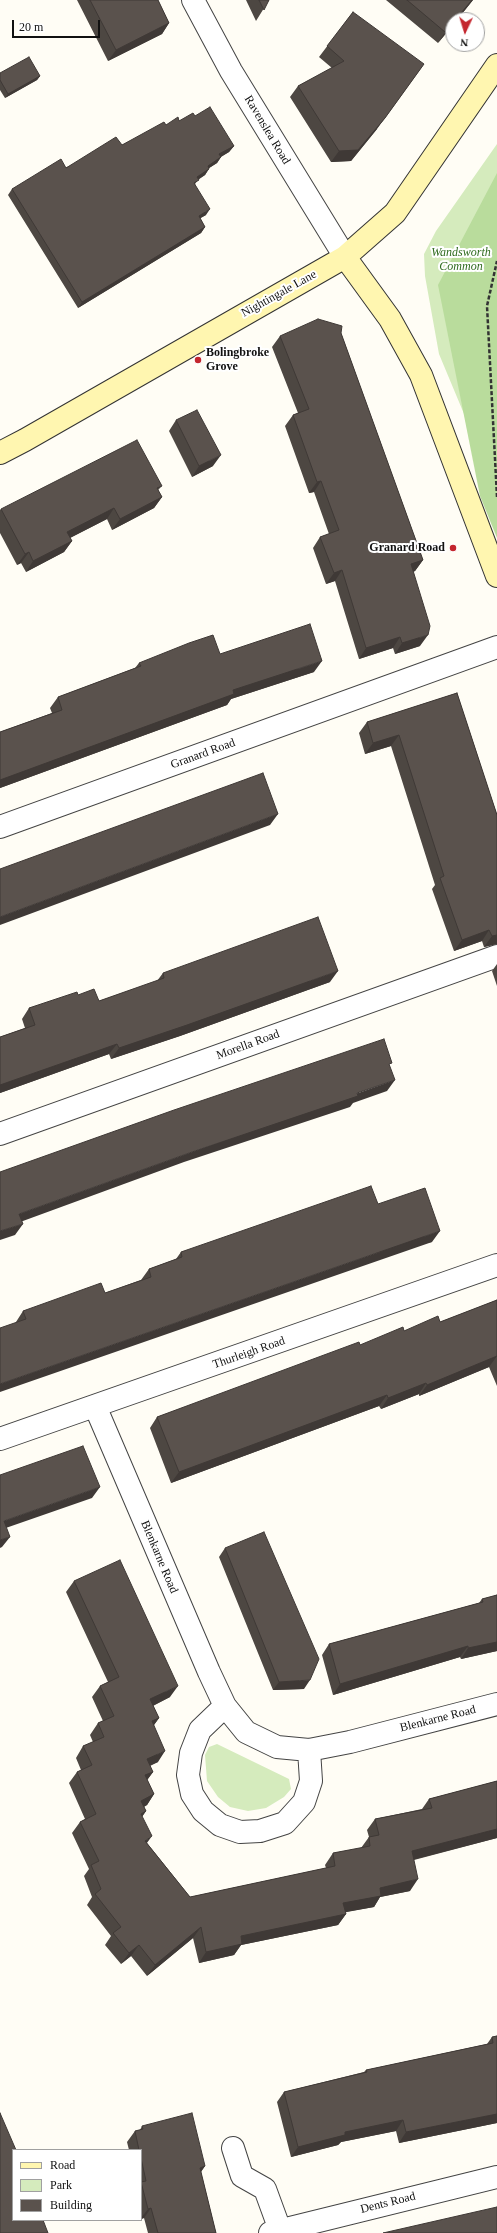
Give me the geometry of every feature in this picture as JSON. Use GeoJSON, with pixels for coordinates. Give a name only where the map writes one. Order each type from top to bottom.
{"type":"FeatureCollection","features":[{"type":"Feature","properties":{"kind":"main road","name":"Nightingale Lane"},"geometry":{"type":"LineString","coordinates":[[0,453],[345,257],[395,213],[497,65]]}},
{"type":"Feature","properties":{"kind":"main road"},"geometry":{"type":"LineString","coordinates":[[345,257],[390,319],[421,375],[497,576]]}},
{"type":"Feature","properties":{"kind":"street","name":"Ravenslea Road"},"geometry":{"type":"LineString","coordinates":[[193,0],[231,71],[345,257]]}},
{"type":"Feature","properties":{"kind":"street","name":"Granard Road"},"geometry":{"type":"LineString","coordinates":[[0,827],[497,647]]}},
{"type":"Feature","properties":{"kind":"street","name":"Morella Road"},"geometry":{"type":"LineString","coordinates":[[0,1134],[497,956]]}},
{"type":"Feature","properties":{"kind":"street","name":"Thurleigh Road"},"geometry":{"type":"LineString","coordinates":[[0,1439],[497,1265]]}},
{"type":"Feature","properties":{"kind":"street","name":"Blenkarne Road"},"geometry":{"type":"LineString","coordinates":[[95,1406],[225,1706],[246,1732],[277,1747],[309,1750],[350,1742],[497,1704]]}},
{"type":"Feature","properties":{"kind":"street"},"geometry":{"type":"LineString","coordinates":[[225,1706],[200,1730],[191,1753],[188,1775],[192,1794],[203,1811],[220,1825],[240,1832],[260,1831],[285,1823],[304,1802],[311,1781],[309,1750]]}},
{"type":"Feature","properties":{"kind":"street"},"geometry":{"type":"LineString","coordinates":[[233,2148],[242,2176],[265,2189],[275,2231]]}},
{"type":"Feature","properties":{"kind":"street","name":"Dents Road"},"geometry":{"type":"LineString","coordinates":[[275,2231],[497,2177]]}},
{"type":"Feature","properties":{"kind":"path"},"geometry":{"type":"LineString","coordinates":[[497,261],[487,306],[497,501]]}},
{"type":"Feature","properties":{"kind":"green space","name":"Wandsworth Common"},"geometry":{"type":"Polygon","coordinates":[[[497,144],[497,493],[439,354],[425,276],[424,254],[436,231],[497,144]]]}},
{"type":"Feature","properties":{"kind":"green space","name":"Wandsworth Common"},"geometry":{"type":"Polygon","coordinates":[[[497,173],[497,538],[480,496],[438,285],[497,173]]]}},
{"type":"Feature","properties":{"kind":"green space"},"geometry":{"type":"Polygon","coordinates":[[[217,1744],[289,1779],[291,1789],[284,1797],[266,1808],[248,1811],[230,1807],[218,1797],[207,1781],[205,1755],[209,1747],[217,1744]]]}},
{"type":"Feature","properties":{"kind":"building"},"geometry":{"type":"Polygon","coordinates":[[[90,0],[158,0],[169,23],[116,50],[90,0]]]}},
{"type":"Feature","properties":{"kind":"building"},"geometry":{"type":"Polygon","coordinates":[[[259,0],[269,0],[264,10],[259,0]]]}},
{"type":"Feature","properties":{"kind":"building"},"geometry":{"type":"Polygon","coordinates":[[[407,0],[472,0],[462,12],[445,12],[445,32],[407,0]]]}},
{"type":"Feature","properties":{"kind":"building"},"geometry":{"type":"Polygon","coordinates":[[[353,12],[424,64],[385,118],[358,150],[339,151],[298,86],[344,61],[327,46],[353,12]]]}},
{"type":"Feature","properties":{"kind":"building"},"geometry":{"type":"Polygon","coordinates":[[[29,57],[40,76],[8,94],[0,80],[0,73],[29,57]]]}},
{"type":"Feature","properties":{"kind":"building"},"geometry":{"type":"Polygon","coordinates":[[[210,107],[234,146],[219,154],[221,157],[208,166],[209,169],[197,177],[199,180],[194,183],[210,209],[199,216],[205,227],[82,302],[12,189],[61,159],[66,168],[116,137],[122,145],[164,122],[166,125],[178,117],[179,121],[193,113],[195,116],[210,107]]]}},
{"type":"Feature","properties":{"kind":"building"},"geometry":{"type":"Polygon","coordinates":[[[318,319],[342,326],[341,333],[423,560],[411,564],[430,626],[428,635],[402,643],[400,637],[366,648],[342,570],[334,573],[320,537],[339,530],[321,481],[317,482],[293,415],[309,409],[280,336],[318,319]]]}},
{"type":"Feature","properties":{"kind":"building"},"geometry":{"type":"Polygon","coordinates":[[[197,410],[221,455],[199,466],[176,420],[197,410]]]}},
{"type":"Feature","properties":{"kind":"building"},"geometry":{"type":"Polygon","coordinates":[[[137,440],[162,486],[157,488],[162,497],[120,519],[114,508],[67,532],[72,541],[33,561],[29,552],[25,554],[1,509],[137,440]]]}},
{"type":"Feature","properties":{"kind":"building"},"geometry":{"type":"Polygon","coordinates":[[[310,624],[322,661],[233,690],[234,694],[0,780],[0,732],[62,710],[58,697],[141,666],[139,663],[213,635],[220,654],[310,624]]]}},
{"type":"Feature","properties":{"kind":"building"},"geometry":{"type":"Polygon","coordinates":[[[457,693],[497,815],[497,935],[492,936],[489,930],[462,940],[440,878],[444,876],[399,735],[373,743],[367,722],[457,693]]]}},
{"type":"Feature","properties":{"kind":"building"},"geometry":{"type":"Polygon","coordinates":[[[263,773],[278,814],[0,917],[0,869],[263,773]]]}},
{"type":"Feature","properties":{"kind":"building"},"geometry":{"type":"Polygon","coordinates":[[[318,917],[338,971],[119,1048],[117,1044],[0,1085],[0,1037],[35,1025],[29,1008],[77,992],[78,995],[94,989],[99,1001],[164,978],[163,973],[318,917]]]}},
{"type":"Feature","properties":{"kind":"building"},"geometry":{"type":"Polygon","coordinates":[[[384,1039],[392,1063],[389,1064],[395,1080],[357,1093],[358,1096],[192,1152],[19,1214],[23,1224],[0,1231],[0,1172],[174,1110],[384,1039]]]}},
{"type":"Feature","properties":{"kind":"building"},"geometry":{"type":"Polygon","coordinates":[[[371,1186],[378,1204],[425,1188],[440,1231],[0,1384],[0,1328],[26,1319],[23,1311],[101,1283],[105,1293],[151,1277],[149,1269],[182,1257],[181,1252],[371,1186]]]}},
{"type":"Feature","properties":{"kind":"building"},"geometry":{"type":"Polygon","coordinates":[[[497,1300],[497,1356],[427,1385],[426,1383],[388,1398],[387,1395],[179,1472],[157,1417],[359,1342],[360,1345],[403,1327],[404,1331],[438,1316],[440,1322],[497,1300]]]}},
{"type":"Feature","properties":{"kind":"building"},"geometry":{"type":"Polygon","coordinates":[[[83,1446],[100,1487],[4,1521],[10,1537],[0,1540],[0,1475],[83,1446]]]}},
{"type":"Feature","properties":{"kind":"building"},"geometry":{"type":"Polygon","coordinates":[[[264,1532],[319,1659],[310,1680],[279,1682],[225,1548],[264,1532]]]}},
{"type":"Feature","properties":{"kind":"building"},"geometry":{"type":"Polygon","coordinates":[[[120,1560],[178,1686],[150,1699],[159,1718],[152,1721],[165,1751],[147,1759],[153,1772],[145,1775],[154,1794],[141,1801],[146,1811],[141,1814],[152,1836],[145,1841],[190,1897],[335,1866],[333,1853],[370,1846],[369,1837],[379,1835],[375,1819],[432,1808],[429,1799],[497,1781],[497,1829],[412,1851],[418,1879],[380,1888],[381,1896],[343,1903],[346,1914],[241,1936],[242,1944],[206,1952],[201,1927],[155,1965],[139,1945],[129,1953],[113,1933],[121,1927],[95,1894],[101,1889],[91,1865],[99,1861],[80,1822],[96,1814],[77,1772],[92,1765],[83,1746],[104,1737],[98,1723],[114,1716],[100,1686],[119,1677],[74,1581],[120,1560]]]}},
{"type":"Feature","properties":{"kind":"building"},"geometry":{"type":"Polygon","coordinates":[[[497,1595],[497,1642],[468,1648],[468,1646],[340,1684],[329,1644],[483,1602],[482,1599],[497,1595]]]}},
{"type":"Feature","properties":{"kind":"building"},"geometry":{"type":"Polygon","coordinates":[[[497,2036],[497,2114],[406,2132],[403,2120],[345,2132],[345,2135],[298,2147],[284,2092],[367,2072],[366,2070],[493,2043],[492,2037],[497,2036]]]}},
{"type":"Feature","properties":{"kind":"building"},"geometry":{"type":"Polygon","coordinates":[[[0,2113],[16,2149],[12,2149],[12,2221],[43,2221],[48,2233],[0,2233],[0,2113]]]}},
{"type":"Feature","properties":{"kind":"building"},"geometry":{"type":"Polygon","coordinates":[[[192,2113],[205,2166],[200,2168],[216,2233],[158,2233],[151,2208],[148,2209],[142,2186],[142,2182],[146,2181],[142,2163],[142,2149],[139,2149],[135,2131],[143,2129],[142,2126],[192,2113]]]}},
{"type":"Feature","properties":{"kind":"building"},"geometry":{"type":"Polygon","coordinates":[[[497,2207],[497,2233],[383,2233],[497,2207]]]}},
{"type":"Feature","properties":{"kind":"place","name":"Bolingbroke Grove"},"geometry":{"type":"Point","coordinates":[198,360]}},
{"type":"Feature","properties":{"kind":"place","name":"Granard Road"},"geometry":{"type":"Point","coordinates":[453,548]}}]}
